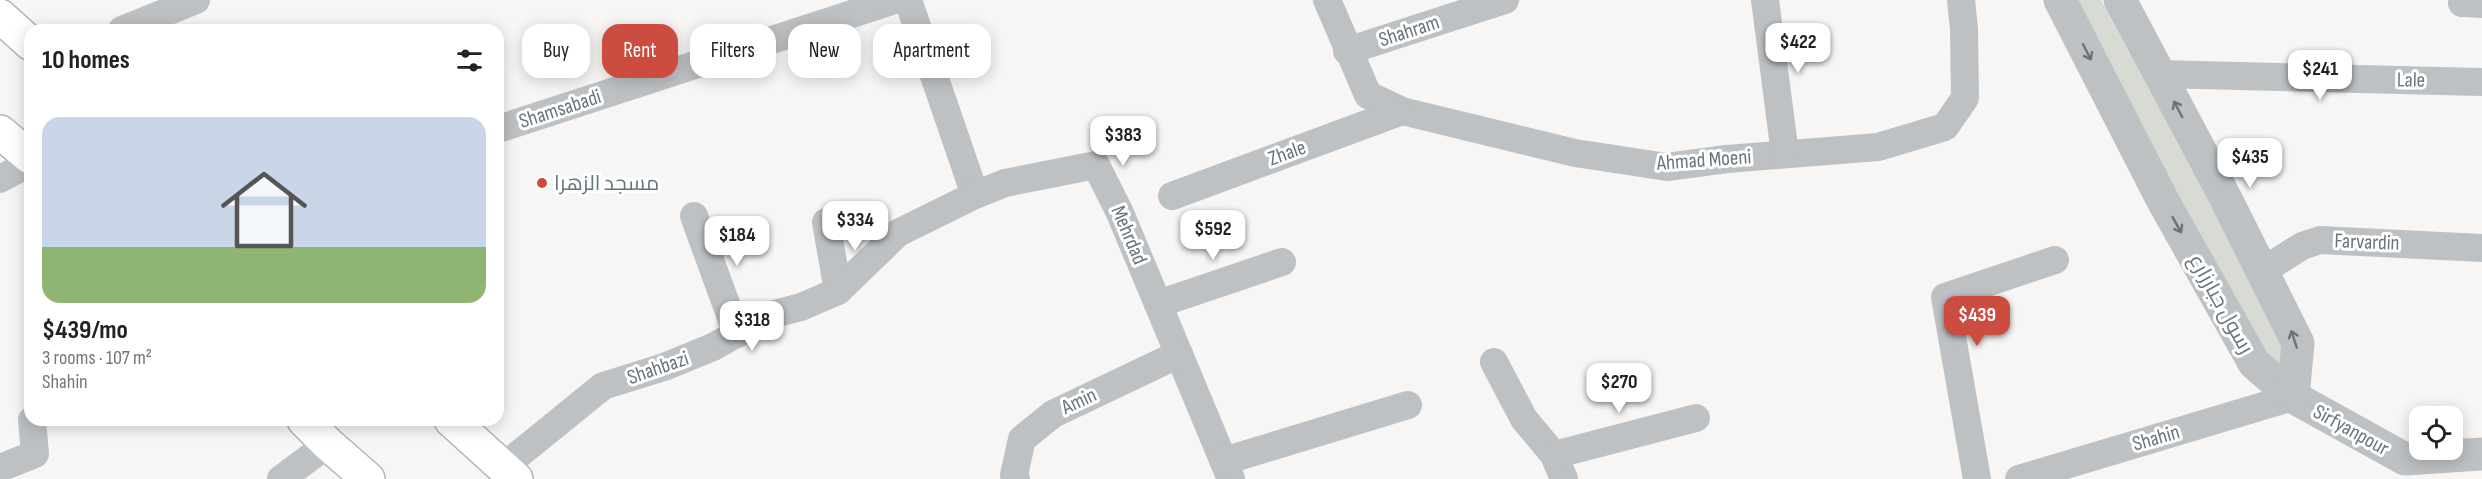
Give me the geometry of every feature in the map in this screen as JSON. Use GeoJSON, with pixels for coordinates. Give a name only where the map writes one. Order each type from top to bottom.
{"type":"FeatureCollection","features":[{"type":"Feature","properties":{"kind":"main road"},"geometry":{"type":"LineString","coordinates":[[0,16],[24,38]]}},
{"type":"Feature","properties":{"kind":"main road"},"geometry":{"type":"LineString","coordinates":[[0,132],[24,152]]}},
{"type":"Feature","properties":{"kind":"main road"},"geometry":{"type":"LineString","coordinates":[[310,426],[368,479]]}},
{"type":"Feature","properties":{"kind":"main road"},"geometry":{"type":"LineString","coordinates":[[458,426],[510,473]]}},
{"type":"Feature","properties":{"kind":"street"},"geometry":{"type":"LineString","coordinates":[[132,18],[196,0]]}},
{"type":"Feature","properties":{"kind":"street","name":"Shamsabadi"},"geometry":{"type":"LineString","coordinates":[[504,127],[895,0]]}},
{"type":"Feature","properties":{"kind":"street"},"geometry":{"type":"LineString","coordinates":[[908,0],[975,195]]}},
{"type":"Feature","properties":{"kind":"street","name":"Ahmad Moeni"},"geometry":{"type":"LineString","coordinates":[[1327,0],[1347,51],[1368,95],[1402,111],[1575,153],[1667,167],[1785,154],[1878,147],[1945,127],[1965,98],[1964,29],[1961,0]]}},
{"type":"Feature","properties":{"kind":"street","name":"Shahram"},"geometry":{"type":"LineString","coordinates":[[1347,51],[1505,0]]}},
{"type":"Feature","properties":{"kind":"street"},"geometry":{"type":"LineString","coordinates":[[1765,0],[1785,154]]}},
{"type":"Feature","properties":{"kind":"street","name":"رسول جبارزارع"},"geometry":{"type":"LineString","coordinates":[[2060,0],[2163,201],[2254,363],[2293,397]]}},
{"type":"Feature","properties":{"kind":"street"},"geometry":{"type":"LineString","coordinates":[[2120,0],[2226,199],[2298,343],[2293,397]]}},
{"type":"Feature","properties":{"kind":"street","name":"Lale"},"geometry":{"type":"LineString","coordinates":[[2159,74],[2482,82]]}},
{"type":"Feature","properties":{"kind":"street","name":"Zhale"},"geometry":{"type":"LineString","coordinates":[[1173,196],[1402,111]]}},
{"type":"Feature","properties":{"kind":"street","name":"Mehrdad"},"geometry":{"type":"LineString","coordinates":[[975,195],[1005,183],[1096,165],[1120,213],[1228,470]]}},
{"type":"Feature","properties":{"kind":"street"},"geometry":{"type":"LineString","coordinates":[[0,179],[24,166]]}},
{"type":"Feature","properties":{"kind":"street","name":"Shahbazi"},"geometry":{"type":"LineString","coordinates":[[510,473],[603,386],[664,367],[713,347],[770,315],[801,307],[838,291],[898,233],[975,195]]}},
{"type":"Feature","properties":{"kind":"street"},"geometry":{"type":"LineString","coordinates":[[694,216],[737,334]]}},
{"type":"Feature","properties":{"kind":"street"},"geometry":{"type":"LineString","coordinates":[[826,222],[838,291]]}},
{"type":"Feature","properties":{"kind":"street","name":"Farvardin"},"geometry":{"type":"LineString","coordinates":[[2261,272],[2302,246],[2320,240],[2482,248]]}},
{"type":"Feature","properties":{"kind":"street"},"geometry":{"type":"LineString","coordinates":[[1977,479],[1945,297],[2055,260]]}},
{"type":"Feature","properties":{"kind":"street"},"geometry":{"type":"LineString","coordinates":[[1158,304],[1282,262]]}},
{"type":"Feature","properties":{"kind":"street","name":"Amin"},"geometry":{"type":"LineString","coordinates":[[1016,479],[1014,475],[1022,439],[1053,414],[1179,354]]}},
{"type":"Feature","properties":{"kind":"street"},"geometry":{"type":"LineString","coordinates":[[1494,362],[1524,419],[1558,472],[1696,418]]}},
{"type":"Feature","properties":{"kind":"street","name":"Sirfyanpour"},"geometry":{"type":"LineString","coordinates":[[2293,397],[2404,459],[2482,454]]}},
{"type":"Feature","properties":{"kind":"street","name":"Shahin"},"geometry":{"type":"LineString","coordinates":[[2019,479],[2293,397]]}},
{"type":"Feature","properties":{"kind":"street"},"geometry":{"type":"LineString","coordinates":[[1228,470],[1408,405]]}},
{"type":"Feature","properties":{"kind":"street"},"geometry":{"type":"LineString","coordinates":[[0,468],[35,454],[33,426]]}},
{"type":"Feature","properties":{"kind":"street"},"geometry":{"type":"LineString","coordinates":[[281,479],[328,444]]}},
{"type":"Feature","properties":{"kind":"shaded area"},"geometry":{"type":"Polygon","coordinates":[[[2074,0],[2101,0],[2284,343],[2283,373],[2263,355],[2074,0]]]}},
{"type":"Feature","properties":{"kind":"place","name":"مسجد الزهرا"},"geometry":{"type":"Point","coordinates":[542,183]}}]}
